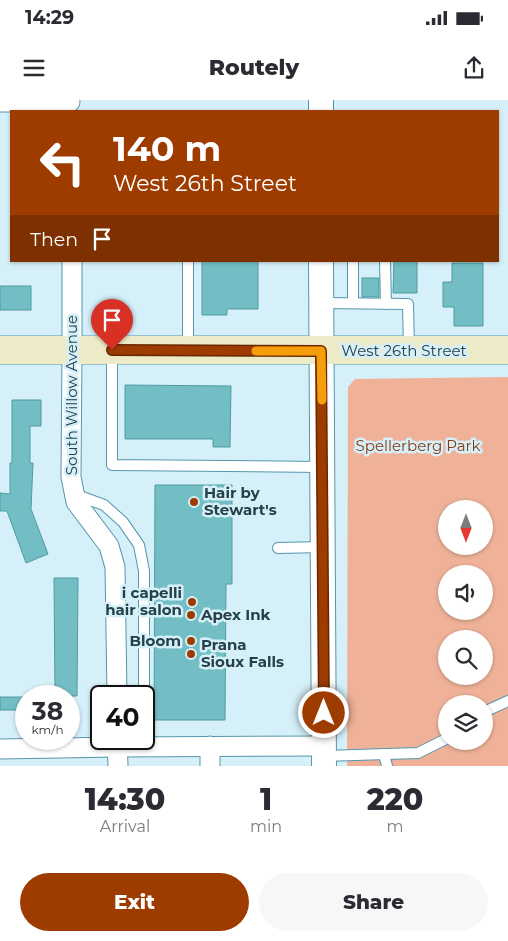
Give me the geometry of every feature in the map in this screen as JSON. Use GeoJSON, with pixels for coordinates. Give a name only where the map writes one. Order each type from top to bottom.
{"type":"FeatureCollection","features":[{"type":"Feature","properties":{"kind":"main road","name":"West 26th Street"},"geometry":{"type":"LineString","coordinates":[[0,350],[508,350]]}},
{"type":"Feature","properties":{"kind":"street"},"geometry":{"type":"LineString","coordinates":[[0,102],[70,104]]}},
{"type":"Feature","properties":{"kind":"street","name":"South Willow Avenue"},"geometry":{"type":"LineString","coordinates":[[72,262],[71,477],[76,502],[109,546],[115,566],[117,685]]}},
{"type":"Feature","properties":{"kind":"street"},"geometry":{"type":"LineString","coordinates":[[155,747],[210,746],[324,756],[321,262]]}},
{"type":"Feature","properties":{"kind":"street"},"geometry":{"type":"LineString","coordinates":[[0,748],[90,744]]}},
{"type":"Feature","properties":{"kind":"street"},"geometry":{"type":"LineString","coordinates":[[210,746],[210,766]]}},
{"type":"Feature","properties":{"kind":"street"},"geometry":{"type":"LineString","coordinates":[[118,750],[118,766]]}},
{"type":"Feature","properties":{"kind":"lane"},"geometry":{"type":"LineString","coordinates":[[188,262],[188,350]]}},
{"type":"Feature","properties":{"kind":"lane"},"geometry":{"type":"LineString","coordinates":[[353,262],[353,303]]}},
{"type":"Feature","properties":{"kind":"lane"},"geometry":{"type":"LineString","coordinates":[[385,262],[386,304]]}},
{"type":"Feature","properties":{"kind":"lane"},"geometry":{"type":"LineString","coordinates":[[321,303],[408,304],[409,351]]}},
{"type":"Feature","properties":{"kind":"lane"},"geometry":{"type":"LineString","coordinates":[[112,350],[112,466],[322,468]]}},
{"type":"Feature","properties":{"kind":"lane"},"geometry":{"type":"LineString","coordinates":[[74,494],[104,505],[124,522],[139,545],[144,571],[144,685]]}},
{"type":"Feature","properties":{"kind":"lane"},"geometry":{"type":"LineString","coordinates":[[278,548],[323,547]]}},
{"type":"Feature","properties":{"kind":"lane"},"geometry":{"type":"LineString","coordinates":[[493,708],[508,701]]}},
{"type":"Feature","properties":{"kind":"lane"},"geometry":{"type":"LineString","coordinates":[[324,756],[418,753],[438,743]]}},
{"type":"Feature","properties":{"kind":"lane"},"geometry":{"type":"LineString","coordinates":[[384,754],[387,766]]}},
{"type":"Feature","properties":{"kind":"green space","name":"Spellerberg Park"},"geometry":{"type":"Polygon","coordinates":[[[508,377],[508,766],[347,766],[348,387],[355,379],[508,377]]]}},
{"type":"Feature","properties":{"kind":"building"},"geometry":{"type":"Polygon","coordinates":[[[202,262],[258,262],[258,309],[227,309],[227,315],[202,315],[202,262]]]}},
{"type":"Feature","properties":{"kind":"building"},"geometry":{"type":"Polygon","coordinates":[[[394,262],[417,262],[417,293],[393,293],[394,262]]]}},
{"type":"Feature","properties":{"kind":"building"},"geometry":{"type":"Polygon","coordinates":[[[452,263],[483,263],[483,326],[454,326],[454,307],[443,307],[443,282],[452,282],[452,263]]]}},
{"type":"Feature","properties":{"kind":"building"},"geometry":{"type":"Polygon","coordinates":[[[362,278],[379,278],[379,297],[362,297],[362,278]]]}},
{"type":"Feature","properties":{"kind":"building"},"geometry":{"type":"Polygon","coordinates":[[[0,286],[31,286],[31,310],[0,310],[0,286]]]}},
{"type":"Feature","properties":{"kind":"building"},"geometry":{"type":"Polygon","coordinates":[[[125,385],[231,386],[230,447],[213,447],[213,439],[125,439],[125,385]]]}},
{"type":"Feature","properties":{"kind":"building"},"geometry":{"type":"Polygon","coordinates":[[[12,400],[41,400],[41,426],[30,426],[30,463],[33,463],[31,509],[48,554],[26,563],[7,511],[0,511],[0,493],[10,494],[12,400]]]}},
{"type":"Feature","properties":{"kind":"building"},"geometry":{"type":"Polygon","coordinates":[[[155,485],[232,485],[232,584],[226,584],[225,720],[155,720],[155,485]]]}},
{"type":"Feature","properties":{"kind":"building"},"geometry":{"type":"Polygon","coordinates":[[[54,578],[78,578],[77,685],[55,685],[54,578]]]}},
{"type":"Feature","properties":{"kind":"building"},"geometry":{"type":"Polygon","coordinates":[[[0,697],[15,697],[15,710],[0,710],[0,697]]]}},
{"type":"Feature","properties":{"kind":"slow traffic"},"geometry":{"type":"LineString","coordinates":[[256,351],[321,351],[322,400]]}},
{"type":"Feature","properties":{"kind":"place","name":"Hair by Stewart's"},"geometry":{"type":"Point","coordinates":[194,502]}},
{"type":"Feature","properties":{"kind":"place","name":"i capelli hair salon"},"geometry":{"type":"Point","coordinates":[192,602]}},
{"type":"Feature","properties":{"kind":"place","name":"Apex Ink"},"geometry":{"type":"Point","coordinates":[191,615]}},
{"type":"Feature","properties":{"kind":"place","name":"Bloom"},"geometry":{"type":"Point","coordinates":[191,641]}},
{"type":"Feature","properties":{"kind":"place","name":"Prana Sioux Falls"},"geometry":{"type":"Point","coordinates":[191,654]}},
{"type":"Feature","properties":{"kind":"route"},"geometry":{"type":"LineString","coordinates":[[112,350],[321,351],[324,713]]}}]}
